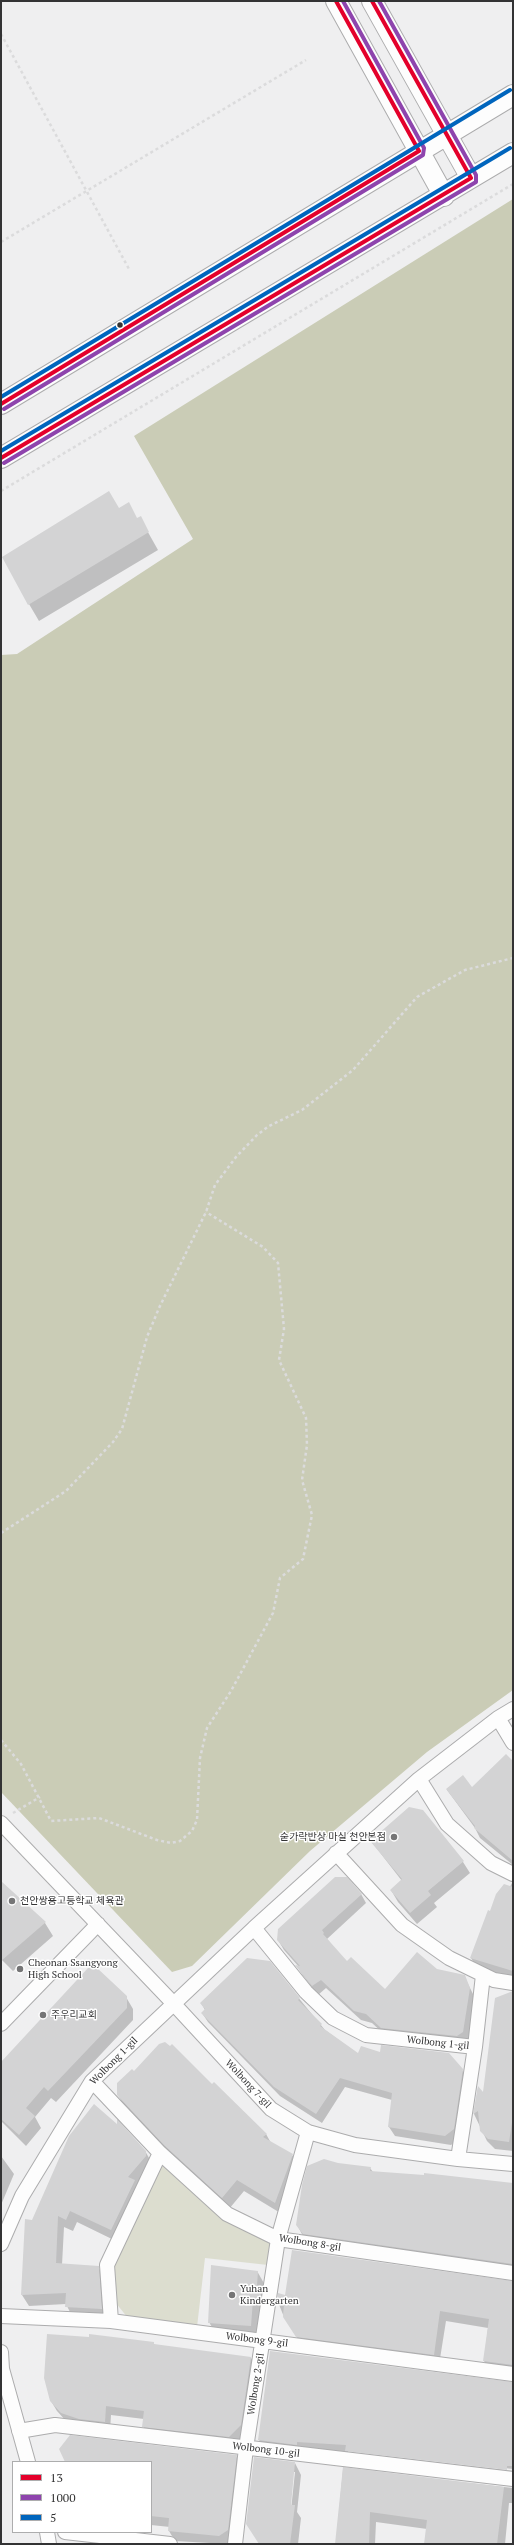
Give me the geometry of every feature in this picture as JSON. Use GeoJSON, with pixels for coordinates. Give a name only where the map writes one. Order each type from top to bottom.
{"type":"FeatureCollection","features":[{"type":"Feature","properties":{"kind":"main road"},"geometry":{"type":"LineString","coordinates":[[336,1],[444,196]]}},
{"type":"Feature","properties":{"kind":"main road"},"geometry":{"type":"LineString","coordinates":[[372,1],[471,178]]}},
{"type":"Feature","properties":{"kind":"main road"},"geometry":{"type":"LineString","coordinates":[[1,404],[446,134],[513,95]]}},
{"type":"Feature","properties":{"kind":"main road"},"geometry":{"type":"LineString","coordinates":[[1,458],[444,196],[513,153]]}},
{"type":"Feature","properties":{"kind":"street","name":"Wolbong 1-gil"},"geometry":{"type":"LineString","coordinates":[[1,2244],[22,2196],[92,2081],[254,1928],[419,1779],[498,1718],[513,1709]]}},
{"type":"Feature","properties":{"kind":"street"},"geometry":{"type":"LineString","coordinates":[[498,1718],[513,1743]]}},
{"type":"Feature","properties":{"kind":"street"},"geometry":{"type":"LineString","coordinates":[[419,1779],[447,1824],[491,1863],[513,1874]]}},
{"type":"Feature","properties":{"kind":"street","name":"Wolbong 7-gil"},"geometry":{"type":"LineString","coordinates":[[1,1824],[173,2003],[271,2109],[308,2132],[355,2145],[458,2159],[513,2164]]}},
{"type":"Feature","properties":{"kind":"street"},"geometry":{"type":"LineString","coordinates":[[336,1853],[402,1925],[449,1958],[494,1980],[513,1983]]}},
{"type":"Feature","properties":{"kind":"street"},"geometry":{"type":"LineString","coordinates":[[1,2024],[98,1924]]}},
{"type":"Feature","properties":{"kind":"street","name":"Wolbong 1-gil"},"geometry":{"type":"LineString","coordinates":[[254,1928],[306,1992],[333,2018],[366,2035],[475,2048]]}},
{"type":"Feature","properties":{"kind":"street"},"geometry":{"type":"LineString","coordinates":[[458,2159],[475,2048],[483,1975]]}},
{"type":"Feature","properties":{"kind":"street","name":"Wolbong 8-gil"},"geometry":{"type":"LineString","coordinates":[[92,2081],[160,2153],[227,2214],[278,2239],[513,2273]]}},
{"type":"Feature","properties":{"kind":"street","name":"Wolbong 2-gil"},"geometry":{"type":"LineString","coordinates":[[235,2544],[246,2448],[278,2239],[308,2132]]}},
{"type":"Feature","properties":{"kind":"street"},"geometry":{"type":"LineString","coordinates":[[111,2321],[107,2265],[160,2153]]}},
{"type":"Feature","properties":{"kind":"street","name":"Wolbong 9-gil"},"geometry":{"type":"LineString","coordinates":[[1,2316],[111,2321],[513,2374]]}},
{"type":"Feature","properties":{"kind":"street"},"geometry":{"type":"LineString","coordinates":[[1,2352],[2,2369],[28,2461]]}},
{"type":"Feature","properties":{"kind":"street","name":"Wolbong 10-gil"},"geometry":{"type":"LineString","coordinates":[[19,2431],[55,2425],[513,2478]]}},
{"type":"Feature","properties":{"kind":"street"},"geometry":{"type":"LineString","coordinates":[[47,2533],[49,2544]]}},
{"type":"Feature","properties":{"kind":"street"},"geometry":{"type":"LineString","coordinates":[[74,2533],[170,2544]]}},
{"type":"Feature","properties":{"kind":"path"},"geometry":{"type":"LineString","coordinates":[[1,34],[129,269]]}},
{"type":"Feature","properties":{"kind":"path"},"geometry":{"type":"LineString","coordinates":[[1,242],[306,60]]}},
{"type":"Feature","properties":{"kind":"path"},"geometry":{"type":"LineString","coordinates":[[1,491],[513,184]]}},
{"type":"Feature","properties":{"kind":"path"},"geometry":{"type":"LineString","coordinates":[[1,1533],[66,1491],[113,1442],[122,1429],[147,1337],[206,1212],[221,1174],[258,1135],[269,1126],[302,1110],[353,1070],[417,997],[465,970],[513,958]]}},
{"type":"Feature","properties":{"kind":"path"},"geometry":{"type":"LineString","coordinates":[[1,1740],[21,1764],[40,1797],[51,1821],[99,1818],[171,1843],[180,1841],[188,1836],[196,1820],[200,1758],[207,1728],[231,1691],[273,1613],[280,1578],[303,1559],[312,1515],[302,1480],[307,1445],[306,1418],[279,1360],[284,1329],[278,1263],[263,1247],[206,1212]]}},
{"type":"Feature","properties":{"kind":"path"},"geometry":{"type":"LineString","coordinates":[[1,1824],[10,1815],[40,1797]]}},
{"type":"Feature","properties":{"kind":"shaded area"},"geometry":{"type":"Polygon","coordinates":[[[166,2166],[272,2240],[268,2265],[205,2258],[197,2327],[128,2318],[115,2302],[112,2266],[160,2167],[166,2166]]]}},
{"type":"Feature","properties":{"kind":"green space"},"geometry":{"type":"Polygon","coordinates":[[[513,199],[513,1690],[427,1752],[310,1851],[192,1966],[172,1972],[1,1792],[1,655],[17,654],[193,539],[134,436],[513,199]]]}},
{"type":"Feature","properties":{"kind":"building"},"geometry":{"type":"Polygon","coordinates":[[[109,491],[119,508],[129,502],[137,518],[141,516],[149,532],[28,605],[2,557],[109,491]]]}},
{"type":"Feature","properties":{"kind":"building"},"geometry":{"type":"Polygon","coordinates":[[[506,1754],[513,1761],[513,1861],[474,1828],[475,1826],[446,1789],[463,1775],[472,1787],[506,1754]]]}},
{"type":"Feature","properties":{"kind":"building"},"geometry":{"type":"Polygon","coordinates":[[[409,1807],[423,1810],[464,1861],[428,1891],[431,1895],[410,1913],[390,1890],[402,1879],[370,1841],[409,1807]]]}},
{"type":"Feature","properties":{"kind":"building"},"geometry":{"type":"Polygon","coordinates":[[[335,1877],[347,1877],[362,1894],[322,1930],[324,1933],[323,1934],[347,1961],[351,1957],[385,1989],[417,1952],[437,1969],[465,1975],[470,1988],[463,2032],[457,2036],[381,2028],[366,2014],[354,2011],[321,1980],[312,1986],[295,1965],[300,1966],[277,1940],[278,1929],[335,1877]]]}},
{"type":"Feature","properties":{"kind":"building","name":"천안쌍용고등학교 체육관"},"geometry":{"type":"Polygon","coordinates":[[[1,1881],[46,1922],[1,1961],[1,1881]]]}},
{"type":"Feature","properties":{"kind":"building"},"geometry":{"type":"Polygon","coordinates":[[[504,1884],[513,1887],[513,1971],[470,1958],[488,1910],[490,1911],[496,1894],[504,1884]]]}},
{"type":"Feature","properties":{"kind":"building"},"geometry":{"type":"Polygon","coordinates":[[[247,1958],[270,1961],[300,1998],[298,2000],[322,2024],[320,2026],[358,2053],[361,2046],[380,2052],[381,2045],[449,2053],[463,2069],[454,2129],[445,2136],[388,2127],[392,2093],[340,2078],[316,2114],[274,2087],[201,2013],[205,2009],[200,2003],[247,1958]]]}},
{"type":"Feature","properties":{"kind":"building"},"geometry":{"type":"Polygon","coordinates":[[[96,1967],[127,1996],[127,2008],[48,2091],[44,2087],[26,2108],[35,2116],[19,2135],[1,2119],[1,2062],[88,1968],[96,1967]]]}},
{"type":"Feature","properties":{"kind":"building"},"geometry":{"type":"Polygon","coordinates":[[[513,1991],[513,2116],[509,2142],[488,2139],[480,2131],[478,2111],[473,2114],[478,2086],[483,2092],[495,1998],[513,1991]]]}},
{"type":"Feature","properties":{"kind":"building"},"geometry":{"type":"Polygon","coordinates":[[[165,2042],[170,2046],[172,2044],[212,2084],[214,2082],[267,2134],[263,2137],[293,2154],[275,2203],[237,2180],[222,2198],[164,2145],[117,2095],[117,2083],[132,2069],[134,2071],[159,2044],[165,2042]]]}},
{"type":"Feature","properties":{"kind":"building"},"geometry":{"type":"Polygon","coordinates":[[[94,2104],[117,2124],[117,2119],[146,2151],[146,2156],[128,2177],[135,2180],[111,2230],[70,2211],[66,2220],[58,2216],[56,2263],[99,2266],[102,2309],[65,2307],[66,2293],[21,2295],[25,2219],[32,2220],[69,2136],[94,2104]]]}},
{"type":"Feature","properties":{"kind":"building"},"geometry":{"type":"Polygon","coordinates":[[[324,2159],[338,2163],[371,2167],[370,2171],[424,2175],[424,2173],[513,2183],[513,2264],[303,2234],[296,2225],[302,2185],[307,2166],[324,2159]]]}},
{"type":"Feature","properties":{"kind":"building"},"geometry":{"type":"Polygon","coordinates":[[[292,2250],[513,2281],[513,2365],[483,2361],[489,2319],[440,2311],[434,2355],[296,2337],[283,2317],[284,2304],[277,2303],[278,2293],[285,2295],[292,2250]]]}},
{"type":"Feature","properties":{"kind":"building","name":"Yuhan Kindergarten"},"geometry":{"type":"Polygon","coordinates":[[[211,2265],[258,2271],[257,2285],[262,2286],[260,2300],[253,2299],[251,2326],[208,2323],[211,2265]]]}},
{"type":"Feature","properties":{"kind":"building"},"geometry":{"type":"Polygon","coordinates":[[[47,2334],[89,2337],[89,2334],[154,2342],[154,2344],[251,2357],[241,2425],[229,2437],[142,2427],[144,2411],[106,2406],[105,2422],[79,2419],[61,2413],[50,2401],[44,2378],[47,2334]]]}},
{"type":"Feature","properties":{"kind":"building"},"geometry":{"type":"Polygon","coordinates":[[[270,2351],[513,2382],[513,2466],[507,2466],[507,2470],[345,2451],[346,2445],[297,2442],[297,2445],[258,2440],[270,2351]]]}},
{"type":"Feature","properties":{"kind":"building"},"geometry":{"type":"Polygon","coordinates":[[[70,2435],[237,2455],[228,2530],[219,2536],[168,2531],[169,2518],[152,2516],[152,2461],[65,2461],[59,2449],[70,2435]]]}},
{"type":"Feature","properties":{"kind":"building"},"geometry":{"type":"Polygon","coordinates":[[[254,2457],[295,2462],[291,2505],[295,2505],[290,2544],[259,2544],[246,2524],[254,2457]]]}},
{"type":"Feature","properties":{"kind":"building"},"geometry":{"type":"Polygon","coordinates":[[[343,2467],[504,2487],[497,2544],[424,2544],[427,2520],[370,2512],[369,2544],[335,2544],[343,2467]]]}},
{"type":"Feature","properties":{"kind":"transit line","name":"13"},"geometry":{"type":"LineString","coordinates":[[1,404],[419,151],[336,1]]}},
{"type":"Feature","properties":{"kind":"transit line","name":"1000"},"geometry":{"type":"LineString","coordinates":[[4,409],[423,155],[424,148],[343,1]]}},
{"type":"Feature","properties":{"kind":"transit line","name":"13"},"geometry":{"type":"LineString","coordinates":[[1,458],[471,178],[372,1]]}},
{"type":"Feature","properties":{"kind":"transit line","name":"1000"},"geometry":{"type":"LineString","coordinates":[[4,463],[476,182],[476,175],[379,1]]}},
{"type":"Feature","properties":{"kind":"transit line","name":"5"},"geometry":{"type":"LineString","coordinates":[[1,397],[510,90]]}},
{"type":"Feature","properties":{"kind":"transit line","name":"5"},"geometry":{"type":"LineString","coordinates":[[1,451],[510,148]]}},
{"type":"Feature","properties":{"kind":"place","name":"숟가락반상 마실 천안본점"},"geometry":{"type":"Point","coordinates":[394,1837]}},
{"type":"Feature","properties":{"kind":"place","name":"천안쌍용고등학교 체육관"},"geometry":{"type":"Point","coordinates":[12,1901]}},
{"type":"Feature","properties":{"kind":"place","name":"Cheonan Ssangyong High School"},"geometry":{"type":"Point","coordinates":[20,1969]}},
{"type":"Feature","properties":{"kind":"place","name":"주우리교회"},"geometry":{"type":"Point","coordinates":[43,2015]}},
{"type":"Feature","properties":{"kind":"place","name":"Yuhan Kindergarten"},"geometry":{"type":"Point","coordinates":[232,2295]}}]}
